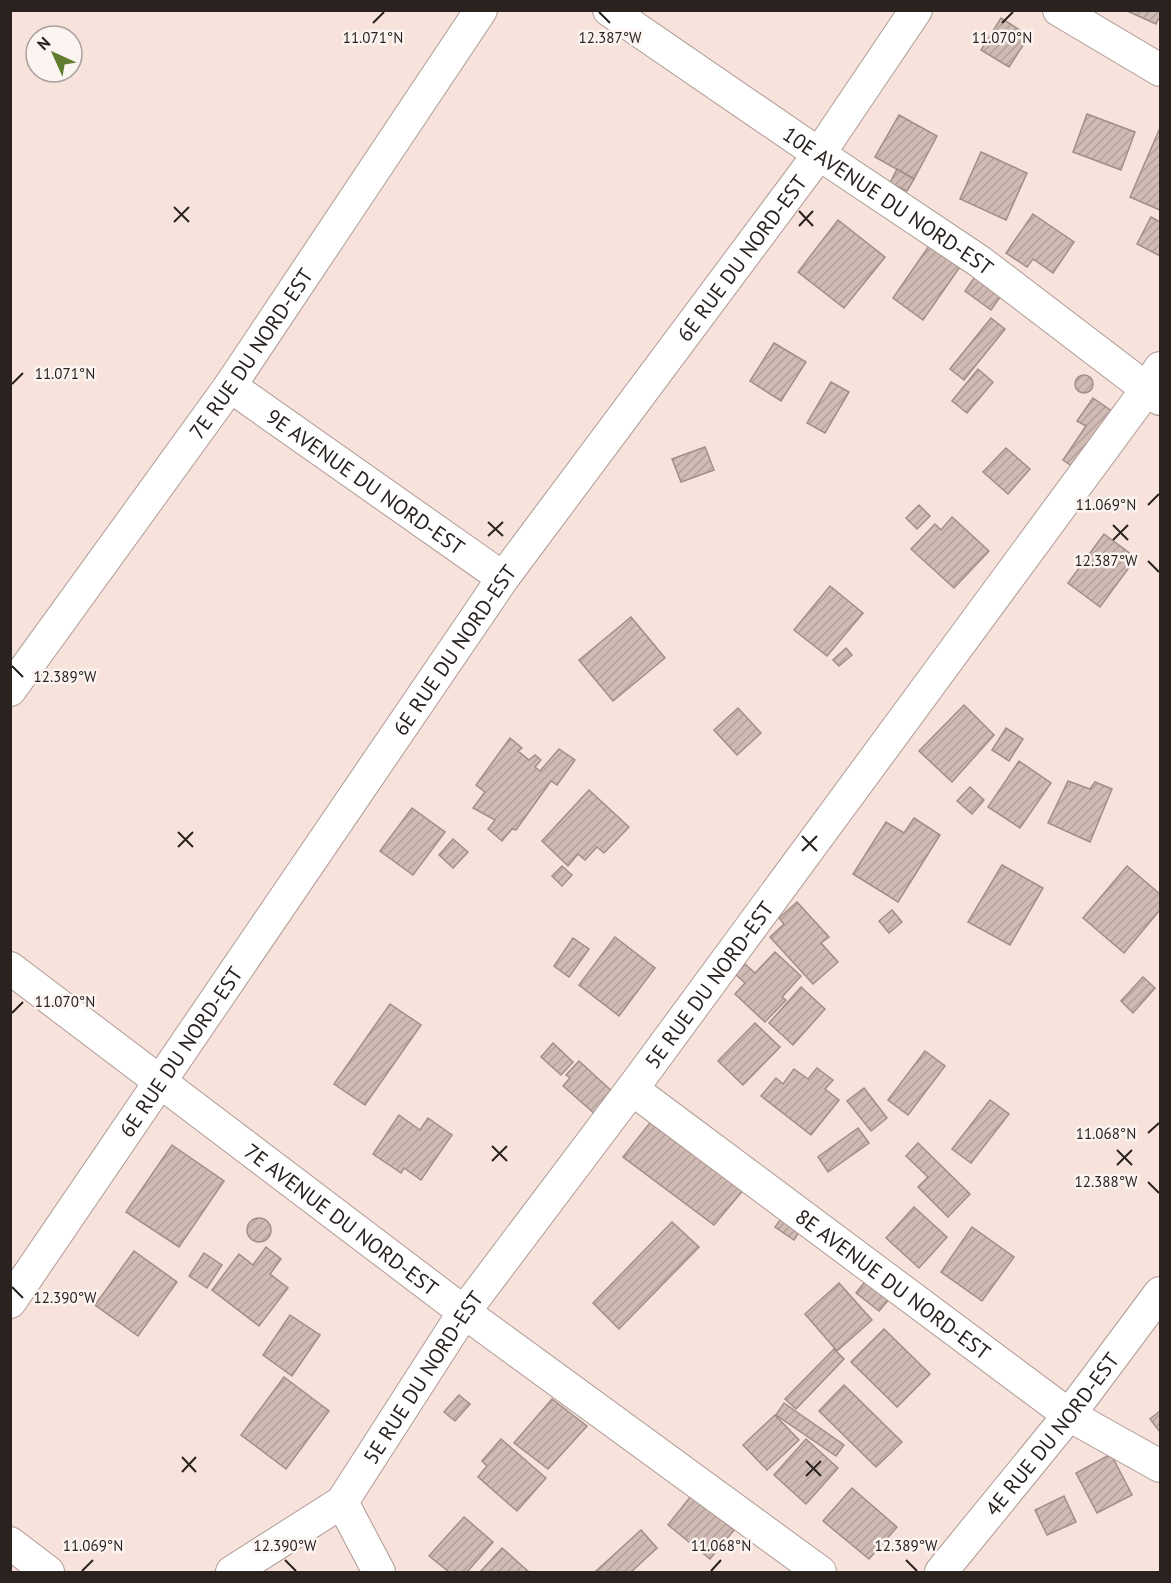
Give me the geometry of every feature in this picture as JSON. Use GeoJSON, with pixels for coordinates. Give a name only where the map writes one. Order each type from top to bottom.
{"type":"FeatureCollection","features":[{"type":"Feature","properties":{"kind":"street","name":"7E RUE DU NORD-EST"},"geometry":{"type":"LineString","coordinates":[[10,690],[230,386],[481,10]]}},
{"type":"Feature","properties":{"kind":"street","name":"10E AVENUE DU NORD-EST"},"geometry":{"type":"LineString","coordinates":[[609,10],[979,261],[1156,385]]}},
{"type":"Feature","properties":{"kind":"street","name":"6E RUE DU NORD-EST"},"geometry":{"type":"LineString","coordinates":[[10,1302],[503,578],[819,154],[916,10]]}},
{"type":"Feature","properties":{"kind":"street"},"geometry":{"type":"LineString","coordinates":[[1059,10],[1161,70]]}},
{"type":"Feature","properties":{"kind":"street","name":"5E RUE DU NORD-EST"},"geometry":{"type":"LineString","coordinates":[[232,1572],[342,1502],[464,1312],[632,1089],[778,888],[1156,385]]}},
{"type":"Feature","properties":{"kind":"street","name":"9E AVENUE DU NORD-EST"},"geometry":{"type":"LineString","coordinates":[[230,386],[503,578]]}},
{"type":"Feature","properties":{"kind":"street","name":"7E AVENUE DU NORD-EST"},"geometry":{"type":"LineString","coordinates":[[10,968],[464,1312],[820,1572]]}},
{"type":"Feature","properties":{"kind":"street","name":"8E AVENUE DU NORD-EST"},"geometry":{"type":"LineString","coordinates":[[632,1089],[1069,1415],[1161,1466]]}},
{"type":"Feature","properties":{"kind":"street","name":"4E RUE DU NORD-EST"},"geometry":{"type":"LineString","coordinates":[[941,1572],[1069,1415],[1161,1293]]}},
{"type":"Feature","properties":{"kind":"street"},"geometry":{"type":"LineString","coordinates":[[342,1502],[379,1572]]}},
{"type":"Feature","properties":{"kind":"street"},"geometry":{"type":"LineString","coordinates":[[10,1543],[48,1572]]}},
{"type":"Feature","properties":{"kind":"building"},"geometry":{"type":"Polygon","coordinates":[[[1125,10],[1160,10],[1160,20],[1158,19],[1156,24],[1125,10]]]}},
{"type":"Feature","properties":{"kind":"building"},"geometry":{"type":"Polygon","coordinates":[[[1001,18],[1029,36],[1009,67],[981,50],[1001,18]]]}},
{"type":"Feature","properties":{"kind":"building"},"geometry":{"type":"Polygon","coordinates":[[[1087,114],[1135,132],[1121,170],[1073,152],[1087,114]]]}},
{"type":"Feature","properties":{"kind":"building"},"geometry":{"type":"Polygon","coordinates":[[[899,115],[937,136],[914,179],[875,157],[899,115]]]}},
{"type":"Feature","properties":{"kind":"building"},"geometry":{"type":"Polygon","coordinates":[[[1160,128],[1160,210],[1130,197],[1160,128]]]}},
{"type":"Feature","properties":{"kind":"building"},"geometry":{"type":"Polygon","coordinates":[[[981,152],[1027,173],[1006,220],[960,199],[981,152]]]}},
{"type":"Feature","properties":{"kind":"building"},"geometry":{"type":"Polygon","coordinates":[[[897,169],[914,179],[907,191],[890,183],[897,169]]]}},
{"type":"Feature","properties":{"kind":"building"},"geometry":{"type":"Polygon","coordinates":[[[1033,214],[1074,242],[1053,273],[1033,259],[1027,267],[1006,253],[1033,214]]]}},
{"type":"Feature","properties":{"kind":"building"},"geometry":{"type":"Polygon","coordinates":[[[1151,217],[1160,222],[1160,256],[1137,244],[1151,217]]]}},
{"type":"Feature","properties":{"kind":"building"},"geometry":{"type":"Polygon","coordinates":[[[838,220],[885,257],[844,308],[798,272],[838,220]]]}},
{"type":"Feature","properties":{"kind":"building"},"geometry":{"type":"Polygon","coordinates":[[[931,243],[962,264],[923,320],[893,298],[931,243]]]}},
{"type":"Feature","properties":{"kind":"building"},"geometry":{"type":"Polygon","coordinates":[[[977,274],[1003,293],[991,310],[965,291],[977,274]]]}},
{"type":"Feature","properties":{"kind":"building"},"geometry":{"type":"Polygon","coordinates":[[[991,318],[1005,329],[964,380],[950,369],[991,318]]]}},
{"type":"Feature","properties":{"kind":"building"},"geometry":{"type":"Polygon","coordinates":[[[774,343],[806,362],[781,401],[750,381],[774,343]]]}},
{"type":"Feature","properties":{"kind":"building"},"geometry":{"type":"Polygon","coordinates":[[[978,369],[993,382],[967,413],[952,401],[978,369]]]}},
{"type":"Feature","properties":{"kind":"building"},"geometry":{"type":"Polygon","coordinates":[[[1084,375],[1090,378],[1093,384],[1090,390],[1084,393],[1078,390],[1075,384],[1078,378],[1084,375]]]}},
{"type":"Feature","properties":{"kind":"building"},"geometry":{"type":"Polygon","coordinates":[[[831,382],[849,392],[825,433],[807,423],[831,382]]]}},
{"type":"Feature","properties":{"kind":"building"},"geometry":{"type":"Polygon","coordinates":[[[1093,398],[1116,414],[1078,470],[1063,460],[1086,426],[1077,421],[1093,398]]]}},
{"type":"Feature","properties":{"kind":"building"},"geometry":{"type":"Polygon","coordinates":[[[705,447],[714,470],[681,482],[672,459],[705,447]]]}},
{"type":"Feature","properties":{"kind":"building"},"geometry":{"type":"Polygon","coordinates":[[[1006,448],[1030,469],[1008,494],[983,472],[1006,448]]]}},
{"type":"Feature","properties":{"kind":"building"},"geometry":{"type":"Polygon","coordinates":[[[919,505],[930,516],[917,529],[906,518],[919,505]]]}},
{"type":"Feature","properties":{"kind":"building"},"geometry":{"type":"Polygon","coordinates":[[[952,517],[989,551],[954,588],[911,549],[935,524],[941,530],[952,517]]]}},
{"type":"Feature","properties":{"kind":"building"},"geometry":{"type":"Polygon","coordinates":[[[1104,534],[1136,558],[1100,607],[1068,583],[1104,534]]]}},
{"type":"Feature","properties":{"kind":"building"},"geometry":{"type":"Polygon","coordinates":[[[830,586],[863,613],[827,656],[794,630],[830,586]]]}},
{"type":"Feature","properties":{"kind":"building"},"geometry":{"type":"Polygon","coordinates":[[[631,617],[665,658],[613,701],[579,660],[631,617]]]}},
{"type":"Feature","properties":{"kind":"building"},"geometry":{"type":"Polygon","coordinates":[[[846,648],[852,655],[839,666],[833,660],[846,648]]]}},
{"type":"Feature","properties":{"kind":"building"},"geometry":{"type":"Polygon","coordinates":[[[964,705],[994,735],[952,782],[919,751],[964,705]]]}},
{"type":"Feature","properties":{"kind":"building"},"geometry":{"type":"Polygon","coordinates":[[[738,708],[761,733],[737,755],[714,730],[738,708]]]}},
{"type":"Feature","properties":{"kind":"building"},"geometry":{"type":"Polygon","coordinates":[[[1006,728],[1023,739],[1009,761],[992,750],[1006,728]]]}},
{"type":"Feature","properties":{"kind":"building"},"geometry":{"type":"Polygon","coordinates":[[[510,738],[522,748],[518,751],[529,760],[535,755],[541,760],[535,767],[540,771],[559,749],[575,760],[557,785],[551,781],[516,830],[512,829],[502,841],[488,829],[495,820],[473,808],[485,792],[476,785],[510,738]]]}},
{"type":"Feature","properties":{"kind":"building"},"geometry":{"type":"Polygon","coordinates":[[[1019,761],[1051,783],[1020,828],[988,807],[1019,761]]]}},
{"type":"Feature","properties":{"kind":"building"},"geometry":{"type":"Polygon","coordinates":[[[1068,781],[1090,789],[1095,782],[1112,789],[1090,842],[1048,823],[1068,781]]]}},
{"type":"Feature","properties":{"kind":"building"},"geometry":{"type":"Polygon","coordinates":[[[970,787],[984,800],[972,814],[957,801],[970,787]]]}},
{"type":"Feature","properties":{"kind":"building"},"geometry":{"type":"Polygon","coordinates":[[[589,790],[629,827],[604,853],[597,847],[585,860],[578,854],[568,866],[542,841],[589,790]]]}},
{"type":"Feature","properties":{"kind":"building"},"geometry":{"type":"Polygon","coordinates":[[[412,808],[445,832],[413,875],[380,851],[412,808]]]}},
{"type":"Feature","properties":{"kind":"building"},"geometry":{"type":"Polygon","coordinates":[[[914,818],[940,835],[898,902],[853,874],[886,822],[904,833],[914,818]]]}},
{"type":"Feature","properties":{"kind":"building"},"geometry":{"type":"Polygon","coordinates":[[[453,839],[468,852],[453,868],[439,855],[453,839]]]}},
{"type":"Feature","properties":{"kind":"building"},"geometry":{"type":"Polygon","coordinates":[[[1002,865],[1043,888],[1010,945],[968,922],[1002,865]]]}},
{"type":"Feature","properties":{"kind":"building"},"geometry":{"type":"Polygon","coordinates":[[[562,866],[572,875],[562,886],[552,876],[562,866]]]}},
{"type":"Feature","properties":{"kind":"building"},"geometry":{"type":"Polygon","coordinates":[[[1127,866],[1160,894],[1160,910],[1124,953],[1083,918],[1127,866]]]}},
{"type":"Feature","properties":{"kind":"building"},"geometry":{"type":"Polygon","coordinates":[[[797,902],[829,937],[821,943],[838,962],[813,984],[770,937],[784,924],[779,918],[797,902]]]}},
{"type":"Feature","properties":{"kind":"building"},"geometry":{"type":"Polygon","coordinates":[[[892,910],[902,922],[889,933],[879,921],[892,910]]]}},
{"type":"Feature","properties":{"kind":"building"},"geometry":{"type":"Polygon","coordinates":[[[615,937],[655,968],[619,1016],[579,985],[615,937]]]}},
{"type":"Feature","properties":{"kind":"building"},"geometry":{"type":"Polygon","coordinates":[[[573,938],[589,949],[569,977],[554,966],[573,938]]]}},
{"type":"Feature","properties":{"kind":"building"},"geometry":{"type":"Polygon","coordinates":[[[775,952],[801,976],[782,997],[786,1000],[765,1022],[735,994],[745,983],[735,974],[745,964],[755,973],[775,952]]]}},
{"type":"Feature","properties":{"kind":"building"},"geometry":{"type":"Polygon","coordinates":[[[1143,977],[1155,988],[1133,1013],[1121,1001],[1143,977]]]}},
{"type":"Feature","properties":{"kind":"building"},"geometry":{"type":"Polygon","coordinates":[[[801,987],[825,1009],[793,1045],[769,1023],[801,987]]]}},
{"type":"Feature","properties":{"kind":"building"},"geometry":{"type":"Polygon","coordinates":[[[390,1004],[421,1025],[365,1105],[334,1084],[390,1004]]]}},
{"type":"Feature","properties":{"kind":"building"},"geometry":{"type":"Polygon","coordinates":[[[755,1023],[780,1047],[743,1085],[718,1061],[755,1023]]]}},
{"type":"Feature","properties":{"kind":"building"},"geometry":{"type":"Polygon","coordinates":[[[553,1043],[573,1062],[561,1075],[541,1057],[553,1043]]]}},
{"type":"Feature","properties":{"kind":"building"},"geometry":{"type":"Polygon","coordinates":[[[925,1051],[945,1066],[908,1115],[888,1100],[925,1051]]]}},
{"type":"Feature","properties":{"kind":"building"},"geometry":{"type":"Polygon","coordinates":[[[579,1061],[615,1094],[596,1115],[563,1086],[570,1078],[566,1075],[579,1061]]]}},
{"type":"Feature","properties":{"kind":"building"},"geometry":{"type":"Polygon","coordinates":[[[817,1068],[833,1080],[825,1089],[839,1100],[811,1135],[761,1096],[776,1078],[783,1084],[794,1069],[808,1079],[817,1068]]]}},
{"type":"Feature","properties":{"kind":"building"},"geometry":{"type":"Polygon","coordinates":[[[864,1088],[887,1118],[871,1131],[847,1101],[864,1088]]]}},
{"type":"Feature","properties":{"kind":"building"},"geometry":{"type":"Polygon","coordinates":[[[990,1100],[1009,1114],[971,1163],[952,1149],[990,1100]]]}},
{"type":"Feature","properties":{"kind":"building"},"geometry":{"type":"Polygon","coordinates":[[[399,1115],[420,1130],[428,1118],[452,1135],[421,1180],[404,1168],[401,1173],[373,1154],[399,1115]]]}},
{"type":"Feature","properties":{"kind":"building"},"geometry":{"type":"Polygon","coordinates":[[[653,1119],[744,1189],[714,1225],[623,1157],[653,1119]]]}},
{"type":"Feature","properties":{"kind":"building"},"geometry":{"type":"Polygon","coordinates":[[[858,1128],[869,1143],[828,1172],[818,1157],[858,1128]]]}},
{"type":"Feature","properties":{"kind":"building"},"geometry":{"type":"Polygon","coordinates":[[[918,1143],[970,1194],[948,1217],[918,1187],[928,1177],[906,1156],[918,1143]]]}},
{"type":"Feature","properties":{"kind":"building"},"geometry":{"type":"Polygon","coordinates":[[[172,1145],[224,1181],[179,1247],[126,1212],[172,1145]]]}},
{"type":"Feature","properties":{"kind":"building"},"geometry":{"type":"Polygon","coordinates":[[[914,1207],[947,1237],[919,1268],[886,1238],[914,1207]]]}},
{"type":"Feature","properties":{"kind":"building"},"geometry":{"type":"Polygon","coordinates":[[[785,1213],[803,1226],[794,1240],[775,1227],[785,1213]]]}},
{"type":"Feature","properties":{"kind":"building"},"geometry":{"type":"Polygon","coordinates":[[[259,1218],[267,1222],[271,1230],[267,1238],[259,1242],[251,1238],[247,1230],[251,1222],[259,1218]]]}},
{"type":"Feature","properties":{"kind":"building"},"geometry":{"type":"Polygon","coordinates":[[[672,1222],[699,1247],[619,1329],[593,1303],[672,1222]]]}},
{"type":"Feature","properties":{"kind":"building"},"geometry":{"type":"Polygon","coordinates":[[[972,1227],[1014,1257],[982,1301],[941,1272],[972,1227]]]}},
{"type":"Feature","properties":{"kind":"building"},"geometry":{"type":"Polygon","coordinates":[[[266,1247],[281,1259],[270,1274],[288,1288],[259,1326],[212,1290],[239,1254],[253,1265],[266,1247]]]}},
{"type":"Feature","properties":{"kind":"building"},"geometry":{"type":"Polygon","coordinates":[[[134,1251],[177,1282],[138,1336],[95,1305],[134,1251]]]}},
{"type":"Feature","properties":{"kind":"building"},"geometry":{"type":"Polygon","coordinates":[[[204,1253],[222,1265],[207,1288],[189,1276],[204,1253]]]}},
{"type":"Feature","properties":{"kind":"building"},"geometry":{"type":"Polygon","coordinates":[[[868,1278],[891,1297],[879,1311],[856,1293],[868,1278]]]}},
{"type":"Feature","properties":{"kind":"building"},"geometry":{"type":"Polygon","coordinates":[[[839,1283],[872,1320],[837,1351],[805,1314],[839,1283]]]}},
{"type":"Feature","properties":{"kind":"building"},"geometry":{"type":"Polygon","coordinates":[[[290,1315],[320,1335],[292,1376],[263,1355],[290,1315]]]}},
{"type":"Feature","properties":{"kind":"building"},"geometry":{"type":"Polygon","coordinates":[[[884,1329],[930,1374],[897,1407],[851,1362],[884,1329]]]}},
{"type":"Feature","properties":{"kind":"building"},"geometry":{"type":"Polygon","coordinates":[[[834,1349],[844,1359],[796,1409],[785,1399],[834,1349]]]}},
{"type":"Feature","properties":{"kind":"building"},"geometry":{"type":"Polygon","coordinates":[[[284,1377],[329,1411],[286,1469],[241,1435],[284,1377]]]}},
{"type":"Feature","properties":{"kind":"building"},"geometry":{"type":"Polygon","coordinates":[[[844,1385],[902,1442],[876,1467],[819,1411],[844,1385]]]}},
{"type":"Feature","properties":{"kind":"building"},"geometry":{"type":"Polygon","coordinates":[[[459,1395],[470,1404],[455,1421],[444,1412],[459,1395]]]}},
{"type":"Feature","properties":{"kind":"building"},"geometry":{"type":"Polygon","coordinates":[[[552,1399],[587,1426],[548,1469],[514,1443],[552,1399]]]}},
{"type":"Feature","properties":{"kind":"building"},"geometry":{"type":"Polygon","coordinates":[[[784,1403],[844,1445],[836,1456],[776,1415],[784,1403]]]}},
{"type":"Feature","properties":{"kind":"building"},"geometry":{"type":"Polygon","coordinates":[[[1160,1411],[1160,1432],[1150,1419],[1160,1411]]]}},
{"type":"Feature","properties":{"kind":"building"},"geometry":{"type":"Polygon","coordinates":[[[775,1415],[799,1440],[767,1470],[743,1445],[775,1415]]]}},
{"type":"Feature","properties":{"kind":"building"},"geometry":{"type":"Polygon","coordinates":[[[501,1439],[546,1478],[517,1511],[478,1477],[487,1466],[482,1461],[501,1439]]]}},
{"type":"Feature","properties":{"kind":"building"},"geometry":{"type":"Polygon","coordinates":[[[806,1439],[838,1468],[806,1504],[774,1475],[806,1439]]]}},
{"type":"Feature","properties":{"kind":"building"},"geometry":{"type":"Polygon","coordinates":[[[1111,1454],[1132,1495],[1097,1513],[1076,1473],[1111,1454]]]}},
{"type":"Feature","properties":{"kind":"building"},"geometry":{"type":"Polygon","coordinates":[[[852,1488],[897,1527],[869,1559],[823,1521],[852,1488]]]}},
{"type":"Feature","properties":{"kind":"building"},"geometry":{"type":"Polygon","coordinates":[[[691,1496],[734,1530],[710,1559],[668,1525],[691,1496]]]}},
{"type":"Feature","properties":{"kind":"building"},"geometry":{"type":"Polygon","coordinates":[[[1064,1496],[1076,1522],[1047,1535],[1035,1510],[1064,1496]]]}},
{"type":"Feature","properties":{"kind":"building"},"geometry":{"type":"Polygon","coordinates":[[[464,1517],[493,1542],[467,1572],[449,1572],[429,1556],[464,1517]]]}},
{"type":"Feature","properties":{"kind":"building"},"geometry":{"type":"Polygon","coordinates":[[[641,1530],[657,1548],[631,1572],[596,1571],[641,1530]]]}},
{"type":"Feature","properties":{"kind":"building"},"geometry":{"type":"Polygon","coordinates":[[[502,1548],[529,1572],[480,1572],[502,1548]]]}}]}
